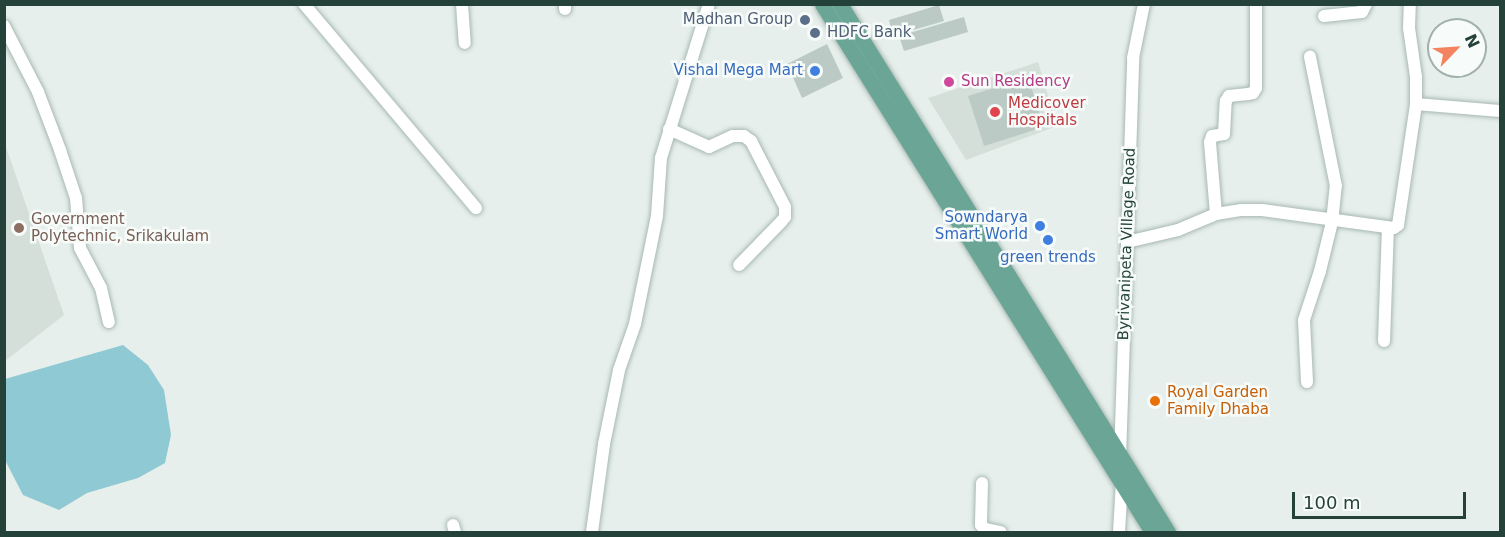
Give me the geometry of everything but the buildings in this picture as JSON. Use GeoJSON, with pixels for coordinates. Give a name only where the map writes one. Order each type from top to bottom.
{"type":"FeatureCollection","features":[{"type":"Feature","properties":{"kind":"main road"},"geometry":{"type":"LineString","coordinates":[[822,4],[1152,532]]}},
{"type":"Feature","properties":{"kind":"main road"},"geometry":{"type":"LineString","coordinates":[[840,4],[1168,532]]}},
{"type":"Feature","properties":{"kind":"street"},"geometry":{"type":"LineString","coordinates":[[304,4],[476,208]]}},
{"type":"Feature","properties":{"kind":"street"},"geometry":{"type":"LineString","coordinates":[[462,4],[465,43]]}},
{"type":"Feature","properties":{"kind":"street"},"geometry":{"type":"LineString","coordinates":[[591,532],[615,391],[635,324],[657,216],[661,158],[709,4]]}},
{"type":"Feature","properties":{"kind":"street","name":"Byrivanipeta Village Road"},"geometry":{"type":"LineString","coordinates":[[1119,532],[1133,58],[1144,4]]}},
{"type":"Feature","properties":{"kind":"street"},"geometry":{"type":"LineString","coordinates":[[1216,214],[1210,142],[1212,136],[1224,134],[1226,100],[1229,96],[1253,93],[1256,88],[1256,4]]}},
{"type":"Feature","properties":{"kind":"street"},"geometry":{"type":"LineString","coordinates":[[1324,16],[1362,12],[1366,4]]}},
{"type":"Feature","properties":{"kind":"street"},"geometry":{"type":"LineString","coordinates":[[1128,242],[1178,230],[1216,214],[1262,210],[1389,229],[1398,225],[1416,104],[1416,76],[1408,28],[1410,4]]}},
{"type":"Feature","properties":{"kind":"street"},"geometry":{"type":"LineString","coordinates":[[4,26],[38,92],[60,150],[75,198],[80,248],[101,288],[109,322]]}},
{"type":"Feature","properties":{"kind":"street"},"geometry":{"type":"LineString","coordinates":[[1307,382],[1304,320],[1320,271],[1332,222],[1336,186],[1310,57]]}},
{"type":"Feature","properties":{"kind":"street"},"geometry":{"type":"LineString","coordinates":[[1416,104],[1500,111]]}},
{"type":"Feature","properties":{"kind":"street"},"geometry":{"type":"LineString","coordinates":[[669,129],[709,147],[733,136],[744,136],[751,141],[785,207],[785,217],[739,265]]}},
{"type":"Feature","properties":{"kind":"street"},"geometry":{"type":"LineString","coordinates":[[1384,341],[1389,229]]}},
{"type":"Feature","properties":{"kind":"street"},"geometry":{"type":"LineString","coordinates":[[982,483],[981,525],[986,529],[1001,532]]}},
{"type":"Feature","properties":{"kind":"shaded area","name":"Medicover Hospitals"},"geometry":{"type":"Polygon","coordinates":[[[1038,62],[1057,126],[966,160],[928,98],[1038,62]]]}},
{"type":"Feature","properties":{"kind":"shaded area","name":"Government Polytechnic, Srikakulam"},"geometry":{"type":"Polygon","coordinates":[[[4,141],[64,315],[5,361],[4,361],[4,141]]]}},
{"type":"Feature","properties":{"kind":"water"},"geometry":{"type":"Polygon","coordinates":[[[123,345],[148,365],[164,390],[171,435],[165,463],[138,478],[87,493],[59,510],[23,495],[5,460],[5,379],[123,345]]]}},
{"type":"Feature","properties":{"kind":"place","name":"Madhan Group"},"geometry":{"type":"Point","coordinates":[805,20]}},
{"type":"Feature","properties":{"kind":"place","name":"HDFC Bank"},"geometry":{"type":"Point","coordinates":[815,33]}},
{"type":"Feature","properties":{"kind":"place","name":"Vishal Mega Mart"},"geometry":{"type":"Point","coordinates":[815,71]}},
{"type":"Feature","properties":{"kind":"place","name":"Sun Residency"},"geometry":{"type":"Point","coordinates":[949,82]}},
{"type":"Feature","properties":{"kind":"place","name":"Medicover Hospitals"},"geometry":{"type":"Point","coordinates":[995,112]}},
{"type":"Feature","properties":{"kind":"place","name":"Sowndarya Smart World"},"geometry":{"type":"Point","coordinates":[1040,226]}},
{"type":"Feature","properties":{"kind":"place","name":"Government Polytechnic, Srikakulam"},"geometry":{"type":"Point","coordinates":[19,228]}},
{"type":"Feature","properties":{"kind":"place","name":"green trends"},"geometry":{"type":"Point","coordinates":[1048,240]}},
{"type":"Feature","properties":{"kind":"place","name":"Royal Garden Family Dhaba"},"geometry":{"type":"Point","coordinates":[1155,401]}}]}
